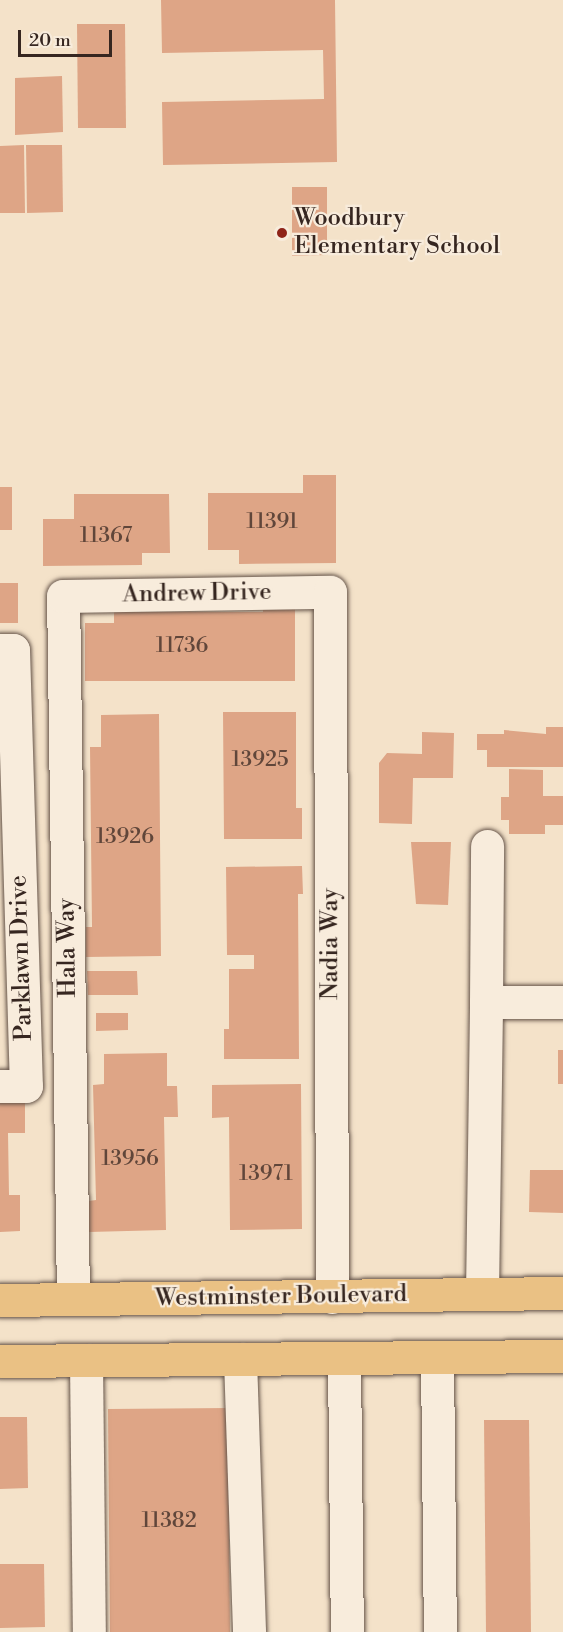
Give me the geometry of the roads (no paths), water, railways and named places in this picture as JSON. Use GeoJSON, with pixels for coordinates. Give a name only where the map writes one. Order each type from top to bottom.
{"type":"FeatureCollection","features":[{"type":"Feature","properties":{"kind":"main road","name":"Westminster Boulevard"},"geometry":{"type":"LineString","coordinates":[[0,1300],[563,1293]]}},
{"type":"Feature","properties":{"kind":"main road"},"geometry":{"type":"LineString","coordinates":[[0,1361],[563,1356]]}},
{"type":"Feature","properties":{"kind":"street","name":"Andrew Drive"},"geometry":{"type":"LineString","coordinates":[[63,596],[330,592]]}},
{"type":"Feature","properties":{"kind":"street","name":"Nadia Way"},"geometry":{"type":"LineString","coordinates":[[330,592],[332,1297]]}},
{"type":"Feature","properties":{"kind":"street","name":"Hala Way"},"geometry":{"type":"LineString","coordinates":[[63,596],[73,1299]]}},
{"type":"Feature","properties":{"kind":"street","name":"Parklawn Drive"},"geometry":{"type":"LineString","coordinates":[[7,650],[13,1086]]}},
{"type":"Feature","properties":{"kind":"street"},"geometry":{"type":"LineString","coordinates":[[482,1294],[488,846]]}},
{"type":"Feature","properties":{"kind":"street"},"geometry":{"type":"LineString","coordinates":[[486,1002],[563,1002]]}},
{"type":"Feature","properties":{"kind":"street"},"geometry":{"type":"LineString","coordinates":[[437,1357],[440,1632]]}},
{"type":"Feature","properties":{"kind":"street"},"geometry":{"type":"LineString","coordinates":[[344,1358],[347,1632]]}},
{"type":"Feature","properties":{"kind":"street"},"geometry":{"type":"LineString","coordinates":[[240,1359],[249,1632]]}},
{"type":"Feature","properties":{"kind":"street"},"geometry":{"type":"LineString","coordinates":[[86,1360],[89,1632]]}},
{"type":"Feature","properties":{"kind":"place","name":"Woodbury Elementary School"},"geometry":{"type":"Point","coordinates":[282,233]}}]}
